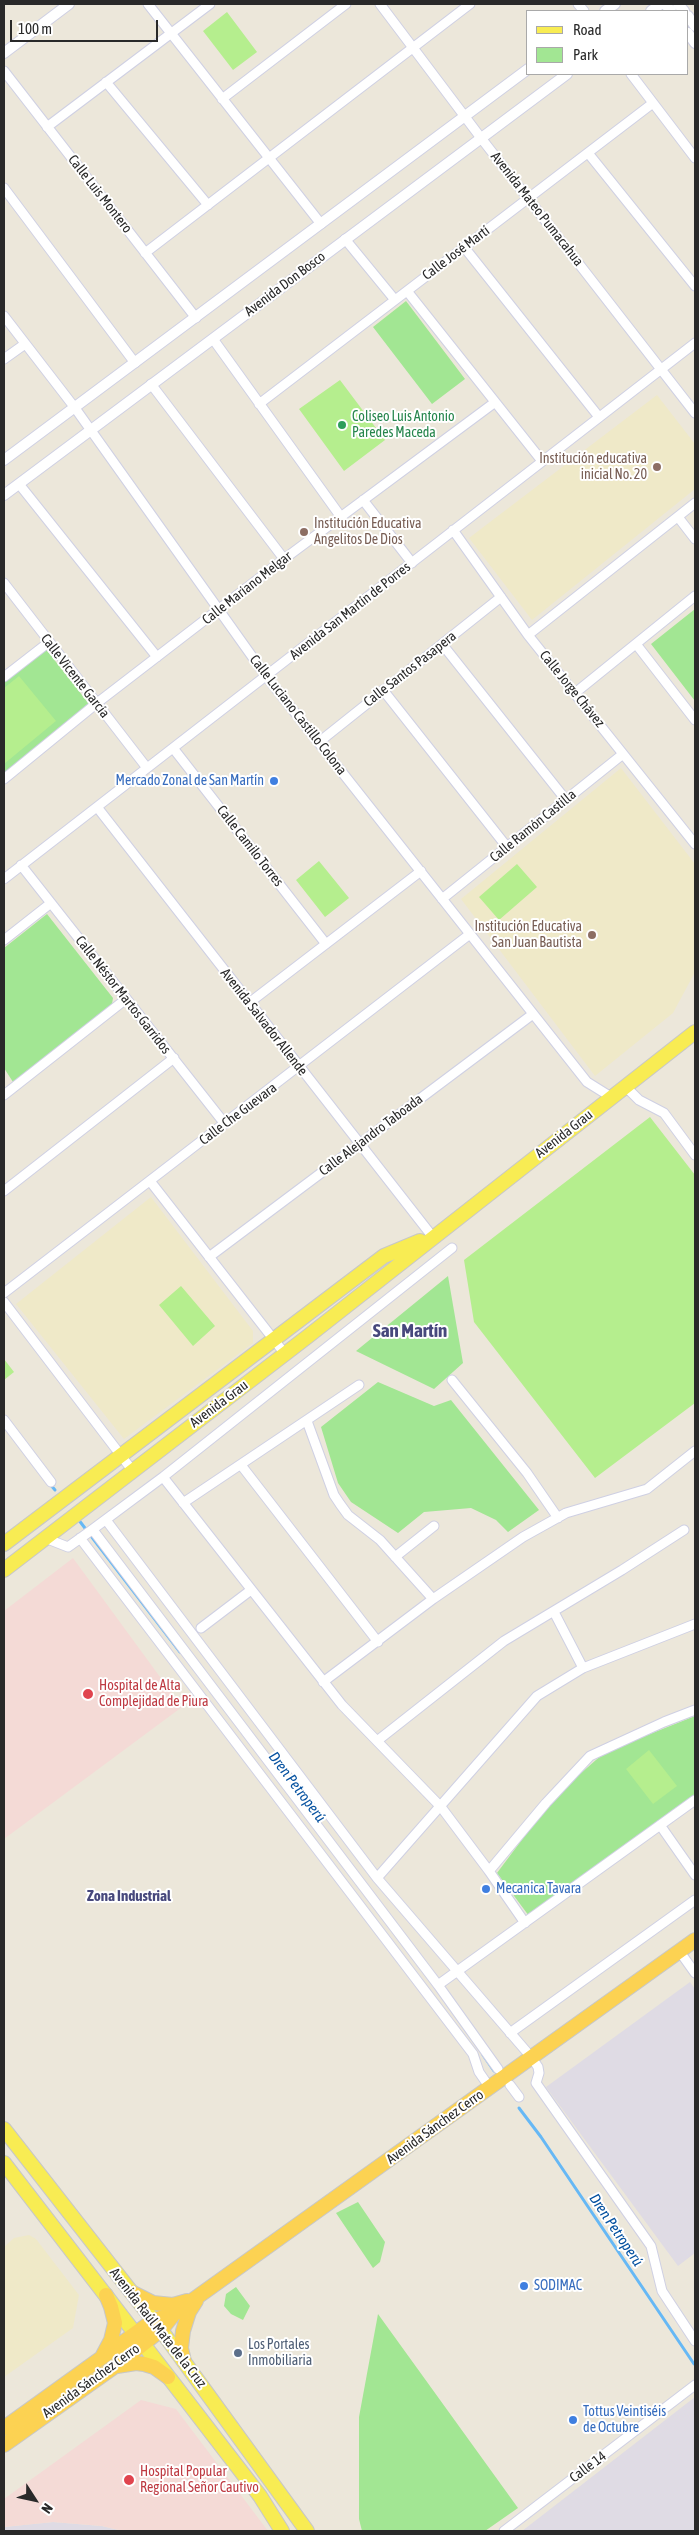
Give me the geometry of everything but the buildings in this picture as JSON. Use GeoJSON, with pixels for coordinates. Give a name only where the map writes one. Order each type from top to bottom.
{"type":"FeatureCollection","features":[{"type":"Feature","properties":{"kind":"highway","name":"Avenida Sánchez Cerro"},"geometry":{"type":"LineString","coordinates":[[4,2428],[102,2357],[139,2339],[695,1940]]}},
{"type":"Feature","properties":{"kind":"highway"},"geometry":{"type":"LineString","coordinates":[[131,2292],[153,2302],[173,2305],[196,2298]]}},
{"type":"Feature","properties":{"kind":"highway"},"geometry":{"type":"LineString","coordinates":[[102,2357],[111,2340],[115,2324],[114,2315],[106,2295]]}},
{"type":"Feature","properties":{"kind":"highway"},"geometry":{"type":"LineString","coordinates":[[184,2361],[181,2348],[183,2331],[196,2298]]}},
{"type":"Feature","properties":{"kind":"highway","name":"Avenida Sánchez Cerro"},"geometry":{"type":"LineString","coordinates":[[4,2444],[114,2366],[139,2339]]}},
{"type":"Feature","properties":{"kind":"highway"},"geometry":{"type":"LineString","coordinates":[[114,2366],[144,2364],[154,2367],[168,2376]]}},
{"type":"Feature","properties":{"kind":"main road","name":"Avenida Grau"},"geometry":{"type":"LineString","coordinates":[[4,1570],[285,1354],[432,1236],[695,1032]]}},
{"type":"Feature","properties":{"kind":"main road","name":"Avenida Grau"},"geometry":{"type":"LineString","coordinates":[[5,1541],[384,1256],[432,1236]]}},
{"type":"Feature","properties":{"kind":"main road","name":"Avenida Raúl Mata de la Cruz"},"geometry":{"type":"LineString","coordinates":[[4,2129],[158,2325],[307,2531]]}},
{"type":"Feature","properties":{"kind":"main road","name":"Avenida Raúl Mata de la Cruz"},"geometry":{"type":"LineString","coordinates":[[4,2163],[260,2496],[282,2531]]}},
{"type":"Feature","properties":{"kind":"main road"},"geometry":{"type":"LineString","coordinates":[[217,2440],[209,2424],[208,2419],[211,2415],[232,2429],[244,2443]]}},
{"type":"Feature","properties":{"kind":"street"},"geometry":{"type":"LineString","coordinates":[[4,53],[68,4]]}},
{"type":"Feature","properties":{"kind":"street"},"geometry":{"type":"LineString","coordinates":[[148,4],[321,224]]}},
{"type":"Feature","properties":{"kind":"street"},"geometry":{"type":"LineString","coordinates":[[47,127],[210,4]]}},
{"type":"Feature","properties":{"kind":"street"},"geometry":{"type":"LineString","coordinates":[[222,99],[346,4]]}},
{"type":"Feature","properties":{"kind":"street","name":"Avenida Mateo Pumacahua"},"geometry":{"type":"LineString","coordinates":[[380,4],[481,138],[695,413]]}},
{"type":"Feature","properties":{"kind":"street"},"geometry":{"type":"LineString","coordinates":[[145,253],[470,4]]}},
{"type":"Feature","properties":{"kind":"street","name":"Avenida Don Bosco"},"geometry":{"type":"LineString","coordinates":[[4,460],[526,70]]}},
{"type":"Feature","properties":{"kind":"street","name":"Calle Luis Montero"},"geometry":{"type":"LineString","coordinates":[[4,71],[196,318]]}},
{"type":"Feature","properties":{"kind":"street","name":"Avenida Don Bosco"},"geometry":{"type":"LineString","coordinates":[[4,495],[566,75]]}},
{"type":"Feature","properties":{"kind":"street"},"geometry":{"type":"LineString","coordinates":[[632,75],[695,158]]}},
{"type":"Feature","properties":{"kind":"street"},"geometry":{"type":"LineString","coordinates":[[106,82],[208,205]]}},
{"type":"Feature","properties":{"kind":"street","name":"Calle José Martí"},"geometry":{"type":"LineString","coordinates":[[259,404],[653,103]]}},
{"type":"Feature","properties":{"kind":"street"},"geometry":{"type":"LineString","coordinates":[[588,153],[695,286]]}},
{"type":"Feature","properties":{"kind":"street"},"geometry":{"type":"LineString","coordinates":[[4,188],[135,363]]}},
{"type":"Feature","properties":{"kind":"street"},"geometry":{"type":"LineString","coordinates":[[346,239],[395,300]]}},
{"type":"Feature","properties":{"kind":"street"},"geometry":{"type":"LineString","coordinates":[[464,247],[599,417]]}},
{"type":"Feature","properties":{"kind":"street"},"geometry":{"type":"LineString","coordinates":[[407,291],[542,462]]}},
{"type":"Feature","properties":{"kind":"street","name":"Calle Luciano Castillo Colona"},"geometry":{"type":"LineString","coordinates":[[4,316],[75,408],[266,676],[587,1082],[611,1097]]}},
{"type":"Feature","properties":{"kind":"street"},"geometry":{"type":"LineString","coordinates":[[213,339],[341,517]]}},
{"type":"Feature","properties":{"kind":"street","name":"Avenida San Martín de Porres"},"geometry":{"type":"LineString","coordinates":[[4,879],[695,343]]}},
{"type":"Feature","properties":{"kind":"street"},"geometry":{"type":"LineString","coordinates":[[4,359],[24,344]]}},
{"type":"Feature","properties":{"kind":"street"},"geometry":{"type":"LineString","coordinates":[[151,384],[284,559]]}},
{"type":"Feature","properties":{"kind":"street","name":"Calle Mariano Melgar"},"geometry":{"type":"LineString","coordinates":[[4,779],[97,703],[284,559],[494,403]]}},
{"type":"Feature","properties":{"kind":"street"},"geometry":{"type":"LineString","coordinates":[[19,484],[157,657]]}},
{"type":"Feature","properties":{"kind":"street"},"geometry":{"type":"LineString","coordinates":[[363,500],[412,563]]}},
{"type":"Feature","properties":{"kind":"street"},"geometry":{"type":"LineString","coordinates":[[528,635],[695,503]]}},
{"type":"Feature","properties":{"kind":"street"},"geometry":{"type":"LineString","coordinates":[[678,517],[695,539]]}},
{"type":"Feature","properties":{"kind":"street","name":"Calle Jorge Chávez"},"geometry":{"type":"LineString","coordinates":[[453,530],[528,635],[695,844]]}},
{"type":"Feature","properties":{"kind":"street","name":"Calle Vicente García"},"geometry":{"type":"LineString","coordinates":[[4,586],[147,768]]}},
{"type":"Feature","properties":{"kind":"street"},"geometry":{"type":"LineString","coordinates":[[575,693],[695,596]]}},
{"type":"Feature","properties":{"kind":"street","name":"Calle Santos Pasapera"},"geometry":{"type":"LineString","coordinates":[[319,742],[501,597]]}},
{"type":"Feature","properties":{"kind":"street"},"geometry":{"type":"LineString","coordinates":[[4,677],[49,642]]}},
{"type":"Feature","properties":{"kind":"street"},"geometry":{"type":"LineString","coordinates":[[442,644],[566,800]]}},
{"type":"Feature","properties":{"kind":"street"},"geometry":{"type":"LineString","coordinates":[[636,644],[695,720]]}},
{"type":"Feature","properties":{"kind":"street"},"geometry":{"type":"LineString","coordinates":[[383,690],[507,847]]}},
{"type":"Feature","properties":{"kind":"street","name":"Calle Camilo Torres"},"geometry":{"type":"LineString","coordinates":[[173,748],[326,944]]}},
{"type":"Feature","properties":{"kind":"street","name":"Calle Ramón Castilla"},"geometry":{"type":"LineString","coordinates":[[442,899],[623,754]]}},
{"type":"Feature","properties":{"kind":"street","name":"Avenida Salvador Allende"},"geometry":{"type":"LineString","coordinates":[[97,807],[359,1145],[432,1236]]}},
{"type":"Feature","properties":{"kind":"street","name":"Calle Néstor Martos Garridos"},"geometry":{"type":"LineString","coordinates":[[22,865],[225,1124]]}},
{"type":"Feature","properties":{"kind":"street"},"geometry":{"type":"LineString","coordinates":[[249,1003],[421,871]]}},
{"type":"Feature","properties":{"kind":"street"},"geometry":{"type":"LineString","coordinates":[[4,940],[51,903]]}},
{"type":"Feature","properties":{"kind":"street","name":"Calle Che Guevara"},"geometry":{"type":"LineString","coordinates":[[4,1293],[299,1068],[470,934]]}},
{"type":"Feature","properties":{"kind":"street"},"geometry":{"type":"LineString","coordinates":[[4,1095],[126,999]]}},
{"type":"Feature","properties":{"kind":"street","name":"Calle Alejandro Taboada"},"geometry":{"type":"LineString","coordinates":[[209,1257],[533,1014]]}},
{"type":"Feature","properties":{"kind":"street"},"geometry":{"type":"LineString","coordinates":[[4,1191],[174,1058]]}},
{"type":"Feature","properties":{"kind":"street"},"geometry":{"type":"LineString","coordinates":[[625,1086],[639,1100],[664,1113],[695,1155]]}},
{"type":"Feature","properties":{"kind":"street"},"geometry":{"type":"LineString","coordinates":[[150,1181],[285,1354]]}},
{"type":"Feature","properties":{"kind":"street"},"geometry":{"type":"LineString","coordinates":[[45,1538],[68,1547],[93,1530],[162,1478],[452,1248]]}},
{"type":"Feature","properties":{"kind":"street"},"geometry":{"type":"LineString","coordinates":[[4,1302],[132,1470]]}},
{"type":"Feature","properties":{"kind":"street"},"geometry":{"type":"LineString","coordinates":[[452,1380],[527,1473],[558,1518]]}},
{"type":"Feature","properties":{"kind":"street"},"geometry":{"type":"LineString","coordinates":[[183,1503],[360,1385]]}},
{"type":"Feature","properties":{"kind":"street"},"geometry":{"type":"LineString","coordinates":[[4,1420],[52,1482]]}},
{"type":"Feature","properties":{"kind":"street"},"geometry":{"type":"LineString","coordinates":[[307,1421],[334,1495],[340,1504],[348,1515],[380,1540],[433,1599]]}},
{"type":"Feature","properties":{"kind":"street"},"geometry":{"type":"LineString","coordinates":[[323,1682],[433,1599],[523,1537],[558,1518],[647,1489],[695,1451]]}},
{"type":"Feature","properties":{"kind":"street"},"geometry":{"type":"LineString","coordinates":[[241,1465],[378,1642]]}},
{"type":"Feature","properties":{"kind":"street"},"geometry":{"type":"LineString","coordinates":[[162,1478],[323,1682],[441,1807],[525,1923]]}},
{"type":"Feature","properties":{"kind":"street"},"geometry":{"type":"LineString","coordinates":[[106,1520],[377,1878],[532,2058],[538,2067],[539,2073],[536,2083],[651,2246],[662,2291],[695,2341]]}},
{"type":"Feature","properties":{"kind":"street"},"geometry":{"type":"LineString","coordinates":[[395,1556],[434,1526]]}},
{"type":"Feature","properties":{"kind":"street"},"geometry":{"type":"LineString","coordinates":[[93,1530],[438,1985],[498,2069]]}},
{"type":"Feature","properties":{"kind":"street"},"geometry":{"type":"LineString","coordinates":[[377,1741],[504,1641],[554,1612],[684,1530]]}},
{"type":"Feature","properties":{"kind":"street"},"geometry":{"type":"LineString","coordinates":[[80,1538],[473,2054],[479,2072],[490,2088]]}},
{"type":"Feature","properties":{"kind":"street"},"geometry":{"type":"LineString","coordinates":[[200,1628],[251,1590]]}},
{"type":"Feature","properties":{"kind":"street"},"geometry":{"type":"LineString","coordinates":[[554,1612],[583,1668]]}},
{"type":"Feature","properties":{"kind":"street"},"geometry":{"type":"LineString","coordinates":[[377,1878],[530,1703],[583,1668],[695,1624]]}},
{"type":"Feature","properties":{"kind":"street"},"geometry":{"type":"LineString","coordinates":[[489,1871],[546,1803],[590,1756],[695,1710]]}},
{"type":"Feature","properties":{"kind":"street"},"geometry":{"type":"LineString","coordinates":[[438,1985],[695,1800]]}},
{"type":"Feature","properties":{"kind":"street"},"geometry":{"type":"LineString","coordinates":[[660,1825],[695,1875]]}},
{"type":"Feature","properties":{"kind":"street"},"geometry":{"type":"LineString","coordinates":[[510,2033],[695,1900]]}},
{"type":"Feature","properties":{"kind":"street"},"geometry":{"type":"LineString","coordinates":[[680,1952],[695,1973]]}},
{"type":"Feature","properties":{"kind":"street"},"geometry":{"type":"LineString","coordinates":[[510,2085],[519,2098]]}},
{"type":"Feature","properties":{"kind":"street","name":"Calle 14"},"geometry":{"type":"LineString","coordinates":[[504,2531],[695,2385]]}},
{"type":"Feature","properties":{"kind":"shaded area"},"geometry":{"type":"Polygon","coordinates":[[[657,395],[695,444],[695,489],[532,620],[469,538],[657,395]]]}},
{"type":"Feature","properties":{"kind":"shaded area","name":"Institución Educativa San Juan Bautista"},"geometry":{"type":"Polygon","coordinates":[[[621,768],[695,864],[695,972],[673,1013],[595,1076],[461,899],[621,768]]]}},
{"type":"Feature","properties":{"kind":"shaded area"},"geometry":{"type":"Polygon","coordinates":[[[151,1197],[253,1331],[253,1343],[124,1439],[16,1304],[151,1197]]]}},
{"type":"Feature","properties":{"kind":"shaded area","name":"Hospital de Alta Complejidad de Piura"},"geometry":{"type":"Polygon","coordinates":[[[73,1558],[182,1707],[4,1839],[4,1611],[73,1558]]]}},
{"type":"Feature","properties":{"kind":"shaded area"},"geometry":{"type":"Polygon","coordinates":[[[690,1982],[695,1989],[695,2253],[678,2266],[546,2087],[690,1982]]]}},
{"type":"Feature","properties":{"kind":"shaded area"},"geometry":{"type":"Polygon","coordinates":[[[29,2235],[36,2239],[79,2295],[73,2328],[4,2377],[4,2247],[14,2238],[29,2235]]]}},
{"type":"Feature","properties":{"kind":"shaded area"},"geometry":{"type":"Polygon","coordinates":[[[695,2397],[695,2531],[522,2531],[695,2397]]]}},
{"type":"Feature","properties":{"kind":"shaded area","name":"Hospital Popular Regional Señor Cautivo"},"geometry":{"type":"Polygon","coordinates":[[[141,2400],[176,2409],[268,2531],[123,2531],[102,2526],[53,2522],[4,2527],[4,2499],[141,2400]]]}},
{"type":"Feature","properties":{"kind":"shaded area"},"geometry":{"type":"Polygon","coordinates":[[[53,2522],[102,2526],[123,2531],[4,2531],[4,2527],[53,2522]]]}},
{"type":"Feature","properties":{"kind":"green space"},"geometry":{"type":"Polygon","coordinates":[[[227,12],[257,52],[233,70],[203,31],[227,12]]]}},
{"type":"Feature","properties":{"kind":"green space"},"geometry":{"type":"Polygon","coordinates":[[[406,301],[465,379],[432,404],[373,327],[406,301]]]}},
{"type":"Feature","properties":{"kind":"green space","name":"Coliseo Luis Antonio Paredes Maceda"},"geometry":{"type":"Polygon","coordinates":[[[340,380],[385,440],[344,471],[299,409],[340,380]]]}},
{"type":"Feature","properties":{"kind":"green space"},"geometry":{"type":"Polygon","coordinates":[[[695,609],[695,701],[651,644],[695,609]]]}},
{"type":"Feature","properties":{"kind":"green space"},"geometry":{"type":"Polygon","coordinates":[[[45,648],[89,704],[4,773],[4,681],[45,648]]]}},
{"type":"Feature","properties":{"kind":"green space"},"geometry":{"type":"Polygon","coordinates":[[[19,676],[56,721],[4,764],[4,688],[19,676]]]}},
{"type":"Feature","properties":{"kind":"green space"},"geometry":{"type":"Polygon","coordinates":[[[319,861],[349,898],[325,917],[296,880],[319,861]]]}},
{"type":"Feature","properties":{"kind":"green space"},"geometry":{"type":"Polygon","coordinates":[[[517,864],[537,887],[499,920],[479,897],[517,864]]]}},
{"type":"Feature","properties":{"kind":"green space"},"geometry":{"type":"Polygon","coordinates":[[[47,914],[113,998],[112,1004],[13,1082],[4,1068],[4,948],[47,914]]]}},
{"type":"Feature","properties":{"kind":"green space"},"geometry":{"type":"Polygon","coordinates":[[[650,1117],[695,1175],[695,1403],[595,1478],[474,1322],[464,1260],[650,1117]]]}},
{"type":"Feature","properties":{"kind":"green space"},"geometry":{"type":"Polygon","coordinates":[[[448,1276],[463,1363],[434,1389],[356,1351],[448,1276]]]}},
{"type":"Feature","properties":{"kind":"green space"},"geometry":{"type":"Polygon","coordinates":[[[181,1286],[215,1326],[193,1346],[159,1305],[181,1286]]]}},
{"type":"Feature","properties":{"kind":"green space"},"geometry":{"type":"Polygon","coordinates":[[[4,1359],[14,1372],[4,1380],[4,1359]]]}},
{"type":"Feature","properties":{"kind":"green space"},"geometry":{"type":"Polygon","coordinates":[[[378,1382],[434,1406],[451,1400],[539,1510],[508,1532],[496,1520],[471,1508],[424,1512],[398,1533],[351,1502],[338,1483],[321,1427],[378,1382]]]}},
{"type":"Feature","properties":{"kind":"green space"},"geometry":{"type":"Polygon","coordinates":[[[695,1716],[695,1794],[529,1916],[497,1873],[554,1797],[605,1752],[695,1716]]]}},
{"type":"Feature","properties":{"kind":"green space"},"geometry":{"type":"Polygon","coordinates":[[[649,1750],[677,1786],[653,1804],[626,1769],[649,1750]]]}},
{"type":"Feature","properties":{"kind":"green space"},"geometry":{"type":"Polygon","coordinates":[[[358,2202],[385,2242],[380,2262],[373,2268],[336,2213],[358,2202]]]}},
{"type":"Feature","properties":{"kind":"green space"},"geometry":{"type":"Polygon","coordinates":[[[236,2287],[250,2306],[243,2320],[231,2314],[224,2306],[226,2294],[236,2287]]]}},
{"type":"Feature","properties":{"kind":"green space"},"geometry":{"type":"Polygon","coordinates":[[[378,2314],[518,2508],[485,2531],[362,2531],[359,2519],[359,2417],[378,2314]]]}},
{"type":"Feature","properties":{"kind":"waterway","name":"Dren Petroperú"},"geometry":{"type":"LineString","coordinates":[[49,1483],[55,1490]]}},
{"type":"Feature","properties":{"kind":"waterway","name":"Dren Petroperú"},"geometry":{"type":"LineString","coordinates":[[78,1519],[180,1652]]}},
{"type":"Feature","properties":{"kind":"waterway","name":"Dren Petroperú"},"geometry":{"type":"LineString","coordinates":[[483,2055],[494,2071]]}},
{"type":"Feature","properties":{"kind":"waterway","name":"Dren Petroperú"},"geometry":{"type":"LineString","coordinates":[[519,2108],[541,2137],[694,2364]]}},
{"type":"Feature","properties":{"kind":"place","name":"Coliseo Luis Antonio Paredes Maceda"},"geometry":{"type":"Point","coordinates":[342,425]}},
{"type":"Feature","properties":{"kind":"place","name":"Institución educativa inicial No. 20"},"geometry":{"type":"Point","coordinates":[657,467]}},
{"type":"Feature","properties":{"kind":"place","name":"Institución Educativa Angelitos De Dios"},"geometry":{"type":"Point","coordinates":[304,532]}},
{"type":"Feature","properties":{"kind":"place","name":"Mercado Zonal de San Martín"},"geometry":{"type":"Point","coordinates":[274,781]}},
{"type":"Feature","properties":{"kind":"place","name":"Institución Educativa San Juan Bautista"},"geometry":{"type":"Point","coordinates":[592,935]}},
{"type":"Feature","properties":{"kind":"place","name":"Hospital de Alta Complejidad de Piura"},"geometry":{"type":"Point","coordinates":[88,1694]}},
{"type":"Feature","properties":{"kind":"place","name":"Mecanica Tavara"},"geometry":{"type":"Point","coordinates":[486,1889]}},
{"type":"Feature","properties":{"kind":"place","name":"SODIMAC"},"geometry":{"type":"Point","coordinates":[524,2286]}},
{"type":"Feature","properties":{"kind":"place","name":"Los Portales Inmobiliaria"},"geometry":{"type":"Point","coordinates":[238,2353]}},
{"type":"Feature","properties":{"kind":"place","name":"Tottus Veintiséis de Octubre"},"geometry":{"type":"Point","coordinates":[573,2420]}},
{"type":"Feature","properties":{"kind":"place","name":"Hospital Popular Regional Señor Cautivo"},"geometry":{"type":"Point","coordinates":[129,2480]}},
{"type":"Feature","properties":{"kind":"district","name":"San Martín"},"geometry":{"type":"Point","coordinates":[410,1331]}},
{"type":"Feature","properties":{"kind":"district","name":"Zona Industrial"},"geometry":{"type":"Point","coordinates":[129,1896]}}]}
